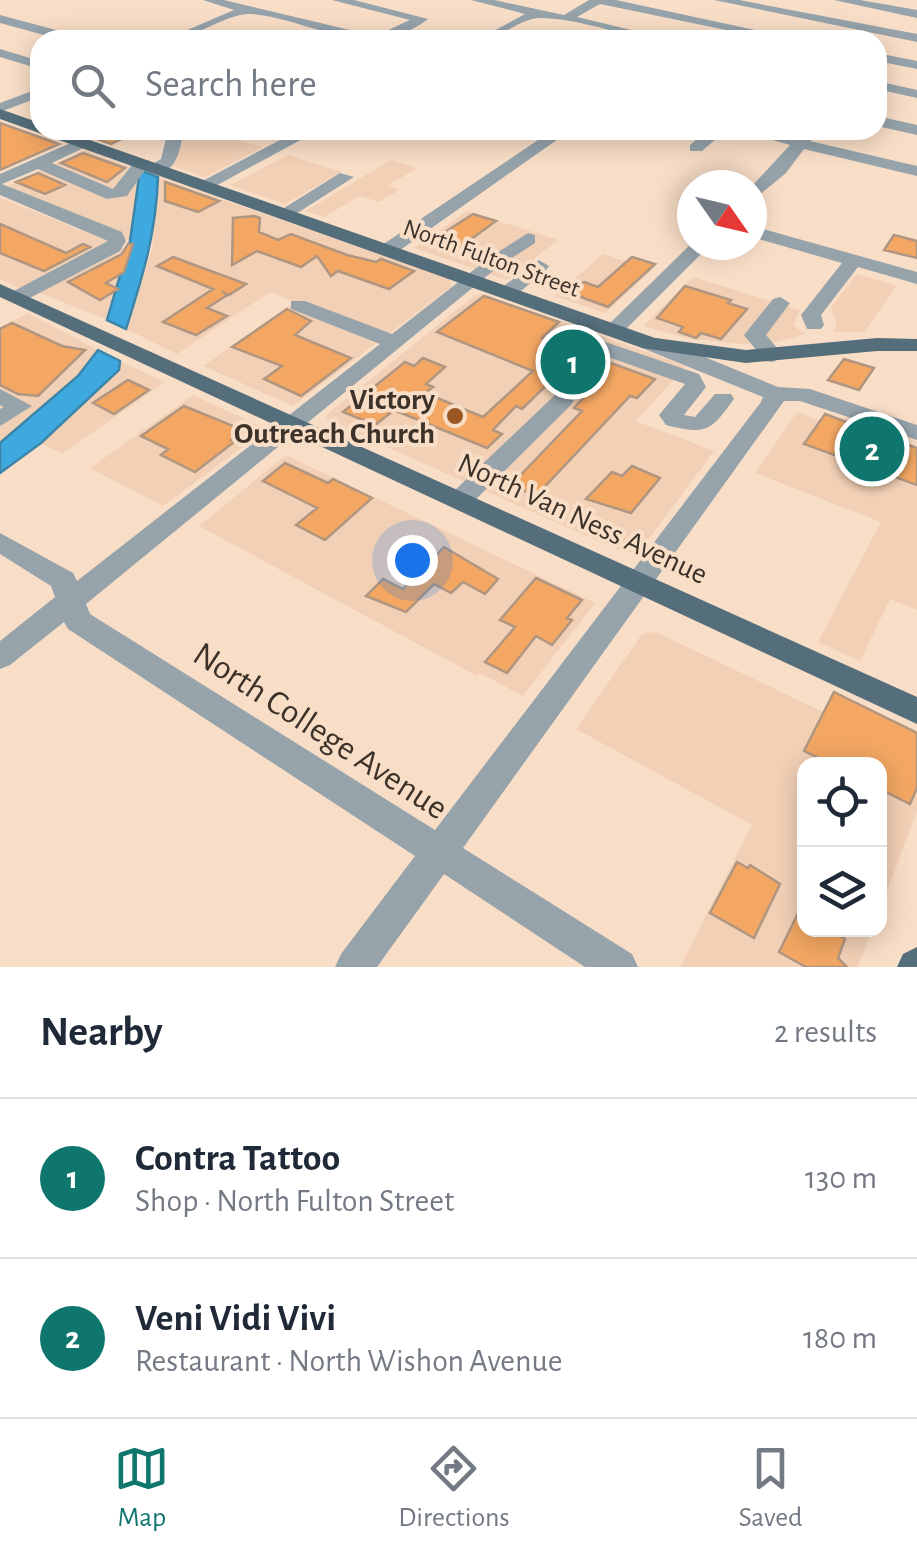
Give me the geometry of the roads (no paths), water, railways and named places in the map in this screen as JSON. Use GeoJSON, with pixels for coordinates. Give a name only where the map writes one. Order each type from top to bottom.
{"type":"FeatureCollection","features":[{"type":"Feature","properties":{"kind":"main road","name":"North Fulton Street"},"geometry":{"type":"LineString","coordinates":[[0,111],[30,123]]}},
{"type":"Feature","properties":{"kind":"main road","name":"North Fulton Street"},"geometry":{"type":"LineString","coordinates":[[77,140],[147,168],[389,249],[487,270],[508,292],[650,342]]}},
{"type":"Feature","properties":{"kind":"main road","name":"North Van Ness Avenue"},"geometry":{"type":"LineString","coordinates":[[9,294],[917,711]]}},
{"type":"Feature","properties":{"kind":"main road"},"geometry":{"type":"LineString","coordinates":[[650,342],[731,356],[773,356],[860,344],[917,346]]}},
{"type":"Feature","properties":{"kind":"street"},"geometry":{"type":"LineString","coordinates":[[208,0],[332,30]]}},
{"type":"Feature","properties":{"kind":"street"},"geometry":{"type":"LineString","coordinates":[[196,30],[270,0]]}},
{"type":"Feature","properties":{"kind":"street"},"geometry":{"type":"LineString","coordinates":[[338,0],[422,19],[397,30]]}},
{"type":"Feature","properties":{"kind":"street"},"geometry":{"type":"LineString","coordinates":[[477,0],[620,30]]}},
{"type":"Feature","properties":{"kind":"street"},"geometry":{"type":"LineString","coordinates":[[564,18],[598,0],[746,30]]}},
{"type":"Feature","properties":{"kind":"street"},"geometry":{"type":"LineString","coordinates":[[720,0],[754,3],[877,30]]}},
{"type":"Feature","properties":{"kind":"street"},"geometry":{"type":"LineString","coordinates":[[840,0],[915,12]]}},
{"type":"Feature","properties":{"kind":"street"},"geometry":{"type":"LineString","coordinates":[[715,30],[754,3]]}},
{"type":"Feature","properties":{"kind":"street"},"geometry":{"type":"LineString","coordinates":[[503,30],[536,12]]}},
{"type":"Feature","properties":{"kind":"street"},"geometry":{"type":"LineString","coordinates":[[887,37],[915,12]]}},
{"type":"Feature","properties":{"kind":"street"},"geometry":{"type":"LineString","coordinates":[[0,19],[40,30]]}},
{"type":"Feature","properties":{"kind":"street"},"geometry":{"type":"LineString","coordinates":[[887,32],[917,38]]}},
{"type":"Feature","properties":{"kind":"street"},"geometry":{"type":"LineString","coordinates":[[1,54],[30,62]]}},
{"type":"Feature","properties":{"kind":"street"},"geometry":{"type":"LineString","coordinates":[[887,59],[917,65]]}},
{"type":"Feature","properties":{"kind":"street"},"geometry":{"type":"LineString","coordinates":[[887,87],[917,94]]}},
{"type":"Feature","properties":{"kind":"street"},"geometry":{"type":"LineString","coordinates":[[0,111],[30,97]]}},
{"type":"Feature","properties":{"kind":"street"},"geometry":{"type":"LineString","coordinates":[[887,123],[917,130]]}},
{"type":"Feature","properties":{"kind":"street"},"geometry":{"type":"LineString","coordinates":[[38,164],[113,194],[121,192],[147,168],[169,161],[176,140]]}},
{"type":"Feature","properties":{"kind":"street"},"geometry":{"type":"LineString","coordinates":[[204,185],[292,140]]}},
{"type":"Feature","properties":{"kind":"street"},"geometry":{"type":"LineString","coordinates":[[389,249],[548,140]]}},
{"type":"Feature","properties":{"kind":"street"},"geometry":{"type":"LineString","coordinates":[[696,148],[706,140]]}},
{"type":"Feature","properties":{"kind":"street"},"geometry":{"type":"LineString","coordinates":[[767,180],[803,140]]}},
{"type":"Feature","properties":{"kind":"street"},"geometry":{"type":"LineString","coordinates":[[816,140],[917,171]]}},
{"type":"Feature","properties":{"kind":"street"},"geometry":{"type":"LineString","coordinates":[[0,180],[80,141]]}},
{"type":"Feature","properties":{"kind":"street"},"geometry":{"type":"LineString","coordinates":[[284,213],[346,177]]}},
{"type":"Feature","properties":{"kind":"street"},"geometry":{"type":"LineString","coordinates":[[0,189],[115,236],[116,241],[113,246],[9,294]]}},
{"type":"Feature","properties":{"kind":"street"},"geometry":{"type":"LineString","coordinates":[[767,235],[917,278]]}},
{"type":"Feature","properties":{"kind":"street"},"geometry":{"type":"LineString","coordinates":[[0,657],[528,239]]}},
{"type":"Feature","properties":{"kind":"street"},"geometry":{"type":"LineString","coordinates":[[614,330],[686,260]]}},
{"type":"Feature","properties":{"kind":"street"},"geometry":{"type":"LineString","coordinates":[[814,326],[811,315],[854,260]]}},
{"type":"Feature","properties":{"kind":"street"},"geometry":{"type":"LineString","coordinates":[[508,292],[540,266]]}},
{"type":"Feature","properties":{"kind":"street"},"geometry":{"type":"LineString","coordinates":[[773,356],[755,335],[780,303]]}},
{"type":"Feature","properties":{"kind":"street"},"geometry":{"type":"LineString","coordinates":[[298,305],[396,343]]}},
{"type":"Feature","properties":{"kind":"street"},"geometry":{"type":"LineString","coordinates":[[354,967],[769,404],[723,399],[696,377],[578,340],[577,332],[589,321]]}},
{"type":"Feature","properties":{"kind":"street","name":"North Fulton Street"},"geometry":{"type":"LineString","coordinates":[[650,342],[696,377],[769,404],[804,394],[917,433]]}},
{"type":"Feature","properties":{"kind":"street"},"geometry":{"type":"LineString","coordinates":[[696,377],[671,415],[674,420],[701,426],[723,399]]}},
{"type":"Feature","properties":{"kind":"street"},"geometry":{"type":"LineString","coordinates":[[0,396],[20,406],[0,419]]}},
{"type":"Feature","properties":{"kind":"street"},"geometry":{"type":"LineString","coordinates":[[460,500],[563,400]]}},
{"type":"Feature","properties":{"kind":"street","name":"North College Avenue"},"geometry":{"type":"LineString","coordinates":[[0,542],[63,580],[78,621],[619,967]]}},
{"type":"Feature","properties":{"kind":"water"},"geometry":{"type":"Polygon","coordinates":[[[140,170],[158,177],[157,198],[148,254],[126,329],[107,320],[130,241],[140,170]]]}},
{"type":"Feature","properties":{"kind":"water"},"geometry":{"type":"Polygon","coordinates":[[[98,350],[120,361],[119,370],[41,443],[0,473],[0,443],[78,376],[98,350]]]}},
{"type":"Feature","properties":{"kind":"place","name":"Contra Tattoo"},"geometry":{"type":"Point","coordinates":[573,362]}},
{"type":"Feature","properties":{"kind":"place","name":"Victory Outreach Church"},"geometry":{"type":"Point","coordinates":[455,416]}},
{"type":"Feature","properties":{"kind":"place","name":"Veni Vidi Vivi"},"geometry":{"type":"Point","coordinates":[872,449]}}]}
